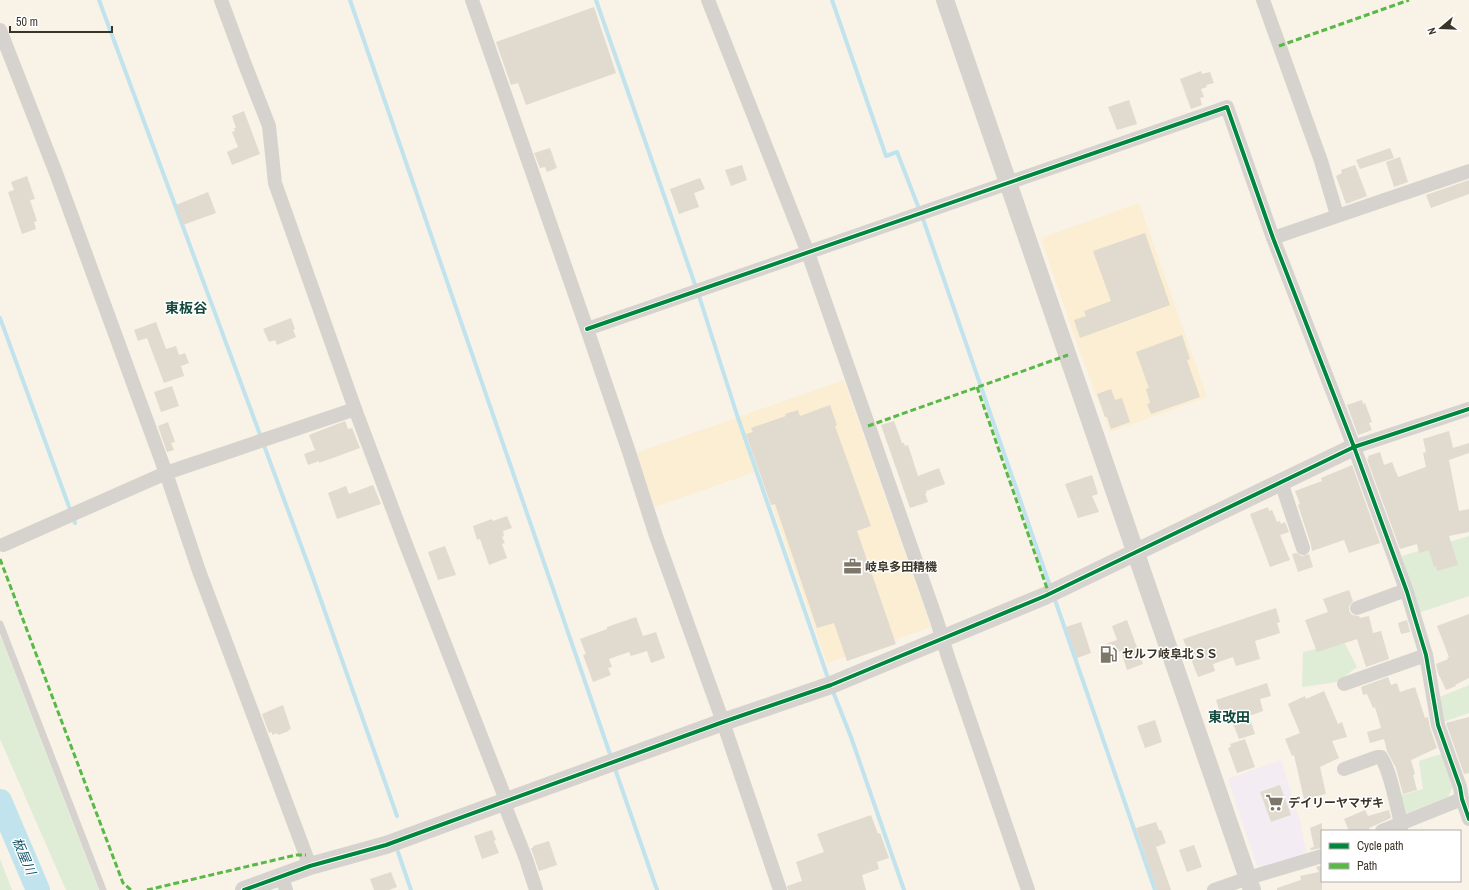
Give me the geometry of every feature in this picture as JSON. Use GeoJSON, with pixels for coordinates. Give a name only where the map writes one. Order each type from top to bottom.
{"type":"FeatureCollection","features":[{"type":"Feature","properties":{"kind":"street"},"geometry":{"type":"LineString","coordinates":[[221,0],[269,126],[275,183],[355,409],[526,859],[536,890]]}},
{"type":"Feature","properties":{"kind":"street"},"geometry":{"type":"LineString","coordinates":[[472,0],[630,452],[656,536],[723,722],[780,890]]}},
{"type":"Feature","properties":{"kind":"street"},"geometry":{"type":"LineString","coordinates":[[945,0],[1137,552],[1250,884]]}},
{"type":"Feature","properties":{"kind":"street"},"geometry":{"type":"LineString","coordinates":[[1263,0],[1321,161],[1337,215]]}},
{"type":"Feature","properties":{"kind":"street"},"geometry":{"type":"LineString","coordinates":[[710,1],[808,252],[1028,890]]}},
{"type":"Feature","properties":{"kind":"street"},"geometry":{"type":"LineString","coordinates":[[0,30],[56,173],[166,473],[199,571],[310,866]]}},
{"type":"Feature","properties":{"kind":"street"},"geometry":{"type":"LineString","coordinates":[[587,329],[1227,107],[1273,238],[1354,447],[1406,590],[1426,655],[1438,725],[1464,790],[1469,818]]}},
{"type":"Feature","properties":{"kind":"street"},"geometry":{"type":"LineString","coordinates":[[1273,238],[1469,171]]}},
{"type":"Feature","properties":{"kind":"street"},"geometry":{"type":"LineString","coordinates":[[3,544],[166,473],[355,409]]}},
{"type":"Feature","properties":{"kind":"street"},"geometry":{"type":"LineString","coordinates":[[244,890],[284,884],[310,866],[386,845],[723,722],[831,685],[1045,596],[1354,447],[1469,409]]}},
{"type":"Feature","properties":{"kind":"street"},"geometry":{"type":"LineString","coordinates":[[1281,482],[1303,548]]}},
{"type":"Feature","properties":{"kind":"street"},"geometry":{"type":"LineString","coordinates":[[1356,608],[1406,590]]}},
{"type":"Feature","properties":{"kind":"street"},"geometry":{"type":"LineString","coordinates":[[1344,684],[1426,655]]}},
{"type":"Feature","properties":{"kind":"street"},"geometry":{"type":"LineString","coordinates":[[1344,769],[1377,757],[1381,758],[1384,762],[1401,827]]}},
{"type":"Feature","properties":{"kind":"street"},"geometry":{"type":"LineString","coordinates":[[1387,830],[1401,827],[1464,790]]}},
{"type":"Feature","properties":{"kind":"street"},"geometry":{"type":"LineString","coordinates":[[1214,890],[1250,884],[1321,856]]}},
{"type":"Feature","properties":{"kind":"lane"},"geometry":{"type":"LineString","coordinates":[[0,624],[103,890]]}},
{"type":"Feature","properties":{"kind":"shaded area"},"geometry":{"type":"Polygon","coordinates":[[[1139,203],[1207,397],[1110,432],[1076,341],[1041,238],[1139,203]]]}},
{"type":"Feature","properties":{"kind":"shaded area","name":"岐阜多田精機"},"geometry":{"type":"Polygon","coordinates":[[[844,380],[931,627],[827,663],[760,470],[655,507],[636,453],[844,380]]]}},
{"type":"Feature","properties":{"kind":"shaded area"},"geometry":{"type":"Polygon","coordinates":[[[1281,760],[1300,821],[1307,856],[1265,867],[1257,866],[1228,779],[1281,760]]]}},
{"type":"Feature","properties":{"kind":"green space"},"geometry":{"type":"Polygon","coordinates":[[[1469,536],[1469,596],[1418,613],[1402,556],[1469,536]]]}},
{"type":"Feature","properties":{"kind":"green space"},"geometry":{"type":"Polygon","coordinates":[[[0,635],[99,890],[66,890],[0,739],[0,635]]]}},
{"type":"Feature","properties":{"kind":"green space"},"geometry":{"type":"Polygon","coordinates":[[[1344,642],[1357,667],[1337,682],[1302,687],[1303,652],[1344,642]]]}},
{"type":"Feature","properties":{"kind":"green space"},"geometry":{"type":"Polygon","coordinates":[[[1469,685],[1469,713],[1443,722],[1440,697],[1469,685]]]}},
{"type":"Feature","properties":{"kind":"green space"},"geometry":{"type":"Polygon","coordinates":[[[1444,753],[1454,785],[1448,797],[1404,814],[1398,796],[1423,789],[1419,761],[1444,753]]]}},
{"type":"Feature","properties":{"kind":"green space"},"geometry":{"type":"Polygon","coordinates":[[[0,859],[12,890],[0,890],[0,859]]]}},
{"type":"Feature","properties":{"kind":"building"},"geometry":{"type":"Polygon","coordinates":[[[594,7],[616,73],[526,105],[518,83],[511,85],[496,42],[594,7]]]}},
{"type":"Feature","properties":{"kind":"building"},"geometry":{"type":"Polygon","coordinates":[[[1201,71],[1202,74],[1210,72],[1214,83],[1206,85],[1207,87],[1201,89],[1204,97],[1200,98],[1202,105],[1191,109],[1180,79],[1201,71]]]}},
{"type":"Feature","properties":{"kind":"building"},"geometry":{"type":"Polygon","coordinates":[[[1129,100],[1137,124],[1117,130],[1108,107],[1129,100]]]}},
{"type":"Feature","properties":{"kind":"building"},"geometry":{"type":"Polygon","coordinates":[[[244,111],[260,154],[232,165],[227,152],[238,147],[232,132],[235,131],[234,128],[236,128],[232,116],[244,111]]]}},
{"type":"Feature","properties":{"kind":"building"},"geometry":{"type":"Polygon","coordinates":[[[550,148],[557,168],[547,172],[545,167],[540,168],[534,153],[550,148]]]}},
{"type":"Feature","properties":{"kind":"building"},"geometry":{"type":"Polygon","coordinates":[[[1390,148],[1394,158],[1360,169],[1356,160],[1390,148]]]}},
{"type":"Feature","properties":{"kind":"building"},"geometry":{"type":"Polygon","coordinates":[[[1400,157],[1408,182],[1394,187],[1386,162],[1400,157]]]}},
{"type":"Feature","properties":{"kind":"building"},"geometry":{"type":"Polygon","coordinates":[[[742,165],[747,180],[731,186],[725,170],[742,165]]]}},
{"type":"Feature","properties":{"kind":"building"},"geometry":{"type":"Polygon","coordinates":[[[1355,165],[1367,196],[1346,204],[1336,176],[1342,173],[1341,170],[1355,165]]]}},
{"type":"Feature","properties":{"kind":"building"},"geometry":{"type":"Polygon","coordinates":[[[27,176],[35,199],[30,200],[37,221],[34,222],[36,229],[22,234],[8,192],[14,190],[11,182],[27,176]]]}},
{"type":"Feature","properties":{"kind":"building"},"geometry":{"type":"Polygon","coordinates":[[[700,178],[705,189],[694,193],[699,207],[679,214],[670,189],[700,178]]]}},
{"type":"Feature","properties":{"kind":"building"},"geometry":{"type":"Polygon","coordinates":[[[1469,180],[1469,194],[1431,208],[1426,195],[1469,180]]]}},
{"type":"Feature","properties":{"kind":"building"},"geometry":{"type":"Polygon","coordinates":[[[208,192],[216,213],[183,225],[176,205],[208,192]]]}},
{"type":"Feature","properties":{"kind":"building"},"geometry":{"type":"Polygon","coordinates":[[[1145,233],[1170,305],[1080,338],[1074,320],[1086,316],[1084,311],[1111,301],[1093,251],[1145,233]]]}},
{"type":"Feature","properties":{"kind":"building"},"geometry":{"type":"Polygon","coordinates":[[[291,318],[296,337],[277,345],[275,340],[269,342],[263,329],[291,318]]]}},
{"type":"Feature","properties":{"kind":"building"},"geometry":{"type":"Polygon","coordinates":[[[156,322],[166,349],[176,346],[179,355],[185,353],[189,363],[181,366],[184,376],[164,383],[147,338],[138,341],[134,330],[156,322]]]}},
{"type":"Feature","properties":{"kind":"building"},"geometry":{"type":"Polygon","coordinates":[[[1182,335],[1190,359],[1187,360],[1200,397],[1151,414],[1147,404],[1150,403],[1146,389],[1149,388],[1136,352],[1182,335]]]}},
{"type":"Feature","properties":{"kind":"building"},"geometry":{"type":"Polygon","coordinates":[[[172,386],[179,406],[161,412],[154,392],[172,386]]]}},
{"type":"Feature","properties":{"kind":"building"},"geometry":{"type":"Polygon","coordinates":[[[1111,389],[1115,400],[1122,398],[1130,422],[1111,429],[1097,394],[1111,389]]]}},
{"type":"Feature","properties":{"kind":"building"},"geometry":{"type":"Polygon","coordinates":[[[1362,400],[1363,404],[1365,403],[1372,422],[1369,423],[1372,430],[1358,435],[1347,405],[1362,400]]]}},
{"type":"Feature","properties":{"kind":"building"},"geometry":{"type":"Polygon","coordinates":[[[830,405],[837,425],[835,426],[871,526],[857,531],[896,644],[847,661],[834,623],[817,628],[775,504],[771,505],[746,434],[753,432],[751,428],[786,416],[785,414],[798,410],[800,416],[830,405]]]}},
{"type":"Feature","properties":{"kind":"building"},"geometry":{"type":"Polygon","coordinates":[[[345,421],[348,429],[352,428],[360,448],[319,463],[319,461],[308,465],[304,454],[315,450],[309,435],[345,421]]]}},
{"type":"Feature","properties":{"kind":"building"},"geometry":{"type":"Polygon","coordinates":[[[894,421],[902,443],[904,443],[905,446],[908,445],[918,476],[939,468],[945,484],[926,491],[927,493],[925,493],[928,502],[910,508],[881,425],[894,421]]]}},
{"type":"Feature","properties":{"kind":"building"},"geometry":{"type":"Polygon","coordinates":[[[168,422],[175,442],[171,443],[174,450],[167,452],[158,426],[168,422]]]}},
{"type":"Feature","properties":{"kind":"building"},"geometry":{"type":"Polygon","coordinates":[[[1449,431],[1453,448],[1469,443],[1469,453],[1449,460],[1459,511],[1469,509],[1469,532],[1449,536],[1458,565],[1437,571],[1436,566],[1434,567],[1429,550],[1419,553],[1417,544],[1400,549],[1367,459],[1369,458],[1368,456],[1380,452],[1384,465],[1392,462],[1398,477],[1426,467],[1423,453],[1426,452],[1423,439],[1449,431]]]}},
{"type":"Feature","properties":{"kind":"building"},"geometry":{"type":"Polygon","coordinates":[[[1352,465],[1380,543],[1349,553],[1344,540],[1312,551],[1298,505],[1300,504],[1295,491],[1322,481],[1321,478],[1352,465]]]}},
{"type":"Feature","properties":{"kind":"building"},"geometry":{"type":"Polygon","coordinates":[[[1092,475],[1098,494],[1092,496],[1099,512],[1078,518],[1065,484],[1092,475]]]}},
{"type":"Feature","properties":{"kind":"building"},"geometry":{"type":"Polygon","coordinates":[[[373,485],[381,504],[337,519],[328,493],[346,486],[349,494],[373,485]]]}},
{"type":"Feature","properties":{"kind":"building"},"geometry":{"type":"Polygon","coordinates":[[[1268,507],[1269,511],[1272,510],[1277,522],[1280,521],[1281,524],[1285,522],[1289,532],[1280,535],[1290,560],[1270,567],[1250,514],[1268,507]]]}},
{"type":"Feature","properties":{"kind":"building"},"geometry":{"type":"Polygon","coordinates":[[[507,516],[512,528],[503,531],[504,536],[502,537],[505,543],[502,544],[507,558],[489,565],[480,539],[477,540],[473,526],[492,519],[493,521],[507,516]]]}},
{"type":"Feature","properties":{"kind":"building"},"geometry":{"type":"Polygon","coordinates":[[[445,546],[456,575],[438,580],[428,552],[445,546]]]}},
{"type":"Feature","properties":{"kind":"building"},"geometry":{"type":"Polygon","coordinates":[[[1296,553],[1302,556],[1309,554],[1313,567],[1298,572],[1292,554],[1296,553]]]}},
{"type":"Feature","properties":{"kind":"building"},"geometry":{"type":"Polygon","coordinates":[[[1349,590],[1353,601],[1349,606],[1349,611],[1352,615],[1359,616],[1360,618],[1369,616],[1373,633],[1381,631],[1389,659],[1366,667],[1357,639],[1317,652],[1305,620],[1328,612],[1323,599],[1349,590]]]}},
{"type":"Feature","properties":{"kind":"building"},"geometry":{"type":"Polygon","coordinates":[[[1276,608],[1280,622],[1277,623],[1280,633],[1255,641],[1260,659],[1236,666],[1233,657],[1213,664],[1215,671],[1198,677],[1183,639],[1276,608]]]}},
{"type":"Feature","properties":{"kind":"building"},"geometry":{"type":"Polygon","coordinates":[[[1469,614],[1469,678],[1446,690],[1438,673],[1436,664],[1448,659],[1447,657],[1449,657],[1437,626],[1469,614]]]}},
{"type":"Feature","properties":{"kind":"building"},"geometry":{"type":"Polygon","coordinates":[[[636,617],[643,636],[656,632],[665,658],[651,663],[647,651],[631,656],[629,652],[609,659],[612,667],[608,668],[611,675],[593,682],[583,655],[586,654],[580,639],[607,629],[607,627],[636,617]]]}},
{"type":"Feature","properties":{"kind":"building"},"geometry":{"type":"Polygon","coordinates":[[[1127,620],[1143,664],[1127,670],[1121,651],[1107,656],[1103,645],[1117,640],[1112,626],[1127,620]]]}},
{"type":"Feature","properties":{"kind":"building"},"geometry":{"type":"Polygon","coordinates":[[[1407,620],[1410,632],[1401,634],[1398,623],[1407,620]]]}},
{"type":"Feature","properties":{"kind":"building"},"geometry":{"type":"Polygon","coordinates":[[[1081,622],[1091,653],[1077,658],[1066,627],[1081,622]]]}},
{"type":"Feature","properties":{"kind":"building"},"geometry":{"type":"Polygon","coordinates":[[[1388,677],[1391,685],[1397,683],[1400,692],[1415,687],[1425,718],[1428,717],[1437,748],[1411,760],[1417,790],[1403,794],[1396,768],[1387,751],[1384,739],[1370,743],[1367,732],[1381,728],[1375,707],[1373,708],[1367,694],[1363,695],[1361,687],[1388,677]]]}},
{"type":"Feature","properties":{"kind":"building"},"geometry":{"type":"Polygon","coordinates":[[[1267,683],[1271,696],[1260,699],[1263,711],[1249,716],[1255,734],[1239,739],[1232,721],[1223,722],[1216,700],[1267,683]]]}},
{"type":"Feature","properties":{"kind":"building"},"geometry":{"type":"Polygon","coordinates":[[[1324,691],[1338,724],[1342,722],[1347,737],[1332,741],[1339,758],[1320,767],[1326,794],[1304,799],[1294,755],[1292,756],[1285,739],[1300,733],[1288,704],[1305,696],[1306,699],[1324,691]]]}},
{"type":"Feature","properties":{"kind":"building"},"geometry":{"type":"Polygon","coordinates":[[[283,705],[291,729],[278,735],[277,733],[272,735],[272,732],[269,733],[262,714],[283,705]]]}},
{"type":"Feature","properties":{"kind":"building"},"geometry":{"type":"Polygon","coordinates":[[[1469,717],[1469,773],[1464,774],[1446,723],[1469,717]]]}},
{"type":"Feature","properties":{"kind":"building"},"geometry":{"type":"Polygon","coordinates":[[[1155,720],[1162,742],[1145,748],[1137,726],[1155,720]]]}},
{"type":"Feature","properties":{"kind":"building"},"geometry":{"type":"Polygon","coordinates":[[[1245,739],[1255,767],[1237,773],[1228,748],[1231,747],[1230,744],[1245,739]]]}},
{"type":"Feature","properties":{"kind":"building","name":"デイリーヤマザキ"},"geometry":{"type":"Polygon","coordinates":[[[1280,785],[1291,815],[1271,822],[1260,792],[1280,785]]]}},
{"type":"Feature","properties":{"kind":"building"},"geometry":{"type":"Polygon","coordinates":[[[1365,810],[1368,816],[1389,810],[1391,818],[1369,828],[1370,830],[1349,830],[1344,819],[1365,810]]]}},
{"type":"Feature","properties":{"kind":"building"},"geometry":{"type":"Polygon","coordinates":[[[871,815],[878,834],[880,833],[889,858],[877,862],[879,869],[862,875],[866,890],[788,890],[787,886],[802,881],[796,862],[824,852],[817,834],[871,815]]]}},
{"type":"Feature","properties":{"kind":"building"},"geometry":{"type":"Polygon","coordinates":[[[1156,822],[1166,843],[1156,847],[1171,890],[1157,890],[1136,828],[1156,822]]]}},
{"type":"Feature","properties":{"kind":"building"},"geometry":{"type":"Polygon","coordinates":[[[1322,823],[1321,848],[1311,850],[1310,848],[1314,847],[1310,828],[1322,823]]]}},
{"type":"Feature","properties":{"kind":"building"},"geometry":{"type":"Polygon","coordinates":[[[492,830],[496,840],[494,841],[499,853],[482,859],[474,836],[492,830]]]}},
{"type":"Feature","properties":{"kind":"building"},"geometry":{"type":"Polygon","coordinates":[[[549,841],[557,865],[539,871],[531,848],[549,841]]]}},
{"type":"Feature","properties":{"kind":"building"},"geometry":{"type":"Polygon","coordinates":[[[1194,845],[1202,867],[1187,872],[1179,850],[1194,845]]]}},
{"type":"Feature","properties":{"kind":"building"},"geometry":{"type":"Polygon","coordinates":[[[1321,865],[1322,890],[1277,890],[1277,888],[1301,880],[1300,876],[1319,872],[1316,867],[1321,865]]]}},
{"type":"Feature","properties":{"kind":"building"},"geometry":{"type":"Polygon","coordinates":[[[391,872],[397,887],[389,890],[374,890],[370,879],[391,872]]]}},
{"type":"Feature","properties":{"kind":"waterway"},"geometry":{"type":"LineString","coordinates":[[99,0],[312,575],[397,816]]}},
{"type":"Feature","properties":{"kind":"waterway"},"geometry":{"type":"LineString","coordinates":[[350,0],[611,757]]}},
{"type":"Feature","properties":{"kind":"waterway"},"geometry":{"type":"LineString","coordinates":[[596,0],[699,296],[737,415],[829,681]]}},
{"type":"Feature","properties":{"kind":"waterway"},"geometry":{"type":"LineString","coordinates":[[832,0],[886,156],[897,152],[923,219],[1051,589]]}},
{"type":"Feature","properties":{"kind":"waterway"},"geometry":{"type":"LineString","coordinates":[[0,318],[75,523]]}},
{"type":"Feature","properties":{"kind":"waterway"},"geometry":{"type":"LineString","coordinates":[[1054,597],[1155,890]]}},
{"type":"Feature","properties":{"kind":"waterway"},"geometry":{"type":"LineString","coordinates":[[832,689],[851,737],[904,890]]}},
{"type":"Feature","properties":{"kind":"waterway"},"geometry":{"type":"LineString","coordinates":[[614,766],[657,890]]}},
{"type":"Feature","properties":{"kind":"waterway","name":"板屋川"},"geometry":{"type":"LineString","coordinates":[[0,801],[38,890]]}},
{"type":"Feature","properties":{"kind":"waterway"},"geometry":{"type":"LineString","coordinates":[[398,852],[411,890]]}},
{"type":"Feature","properties":{"kind":"marked path"},"geometry":{"type":"LineString","coordinates":[[1279,46],[1409,0]]}},
{"type":"Feature","properties":{"kind":"marked path"},"geometry":{"type":"LineString","coordinates":[[868,426],[1068,355]]}},
{"type":"Feature","properties":{"kind":"marked path"},"geometry":{"type":"LineString","coordinates":[[977,387],[1049,594]]}},
{"type":"Feature","properties":{"kind":"marked path"},"geometry":{"type":"LineString","coordinates":[[0,559],[123,883],[131,890]]}},
{"type":"Feature","properties":{"kind":"marked path"},"geometry":{"type":"LineString","coordinates":[[147,890],[296,855],[306,855]]}},
{"type":"Feature","properties":{"kind":"cycle path"},"geometry":{"type":"LineString","coordinates":[[587,329],[1227,107],[1273,238],[1354,447],[1407,592],[1426,655],[1438,725],[1460,787],[1462,799],[1469,819]]}},
{"type":"Feature","properties":{"kind":"cycle path"},"geometry":{"type":"LineString","coordinates":[[244,890],[310,866],[386,845],[723,722],[831,685],[1045,596],[1354,447],[1469,409]]}},
{"type":"Feature","properties":{"kind":"place","name":"岐阜多田精機"},"geometry":{"type":"Point","coordinates":[852,567]}},
{"type":"Feature","properties":{"kind":"place","name":"セルフ岐阜北ＳＳ"},"geometry":{"type":"Point","coordinates":[1109,654]}},
{"type":"Feature","properties":{"kind":"place","name":"デイリーヤマザキ"},"geometry":{"type":"Point","coordinates":[1275,803]}},
{"type":"Feature","properties":{"kind":"district","name":"東板谷"},"geometry":{"type":"Point","coordinates":[186,308]}},
{"type":"Feature","properties":{"kind":"district","name":"東改田"},"geometry":{"type":"Point","coordinates":[1229,717]}}]}
